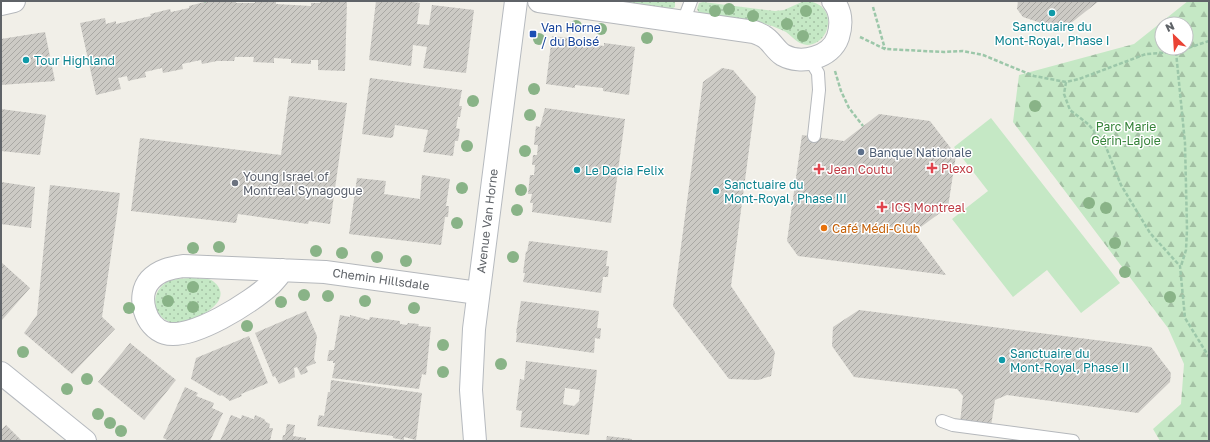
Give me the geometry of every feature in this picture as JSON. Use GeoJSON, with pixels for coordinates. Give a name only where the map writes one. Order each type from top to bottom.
{"type":"FeatureCollection","features":[{"type":"Feature","properties":{"kind":"street"},"geometry":{"type":"LineString","coordinates":[[1,4],[14,1]]}},
{"type":"Feature","properties":{"kind":"street","name":"Avenue Van Horne"},"geometry":{"type":"LineString","coordinates":[[474,441],[471,390],[474,329],[516,1]]}},
{"type":"Feature","properties":{"kind":"street"},"geometry":{"type":"LineString","coordinates":[[539,1],[754,32],[764,36],[782,54],[792,59],[814,59],[831,48],[838,39],[840,13],[833,1]]}},
{"type":"Feature","properties":{"kind":"street","name":"Chemin Hillsdale"},"geometry":{"type":"LineString","coordinates":[[282,270],[270,284],[240,307],[194,331],[175,335],[166,333],[157,329],[150,321],[145,311],[144,294],[150,280],[160,272],[183,266],[282,270],[325,272],[478,293]]}},
{"type":"Feature","properties":{"kind":"street"},"geometry":{"type":"LineString","coordinates":[[1,373],[85,441]]}},
{"type":"Feature","properties":{"kind":"lane"},"geometry":{"type":"LineString","coordinates":[[683,22],[691,1]]}},
{"type":"Feature","properties":{"kind":"lane"},"geometry":{"type":"LineString","coordinates":[[809,58],[818,73],[819,90],[814,136]]}},
{"type":"Feature","properties":{"kind":"lane"},"geometry":{"type":"LineString","coordinates":[[942,421],[953,425],[1073,441]]}},
{"type":"Feature","properties":{"kind":"path"},"geometry":{"type":"LineString","coordinates":[[873,7],[885,49]]}},
{"type":"Feature","properties":{"kind":"path"},"geometry":{"type":"LineString","coordinates":[[856,35],[885,49],[944,52],[963,51],[983,55],[1034,76],[1066,82],[1079,79],[1146,54],[1154,53]]}},
{"type":"Feature","properties":{"kind":"path"},"geometry":{"type":"LineString","coordinates":[[1194,46],[1209,41]]}},
{"type":"Feature","properties":{"kind":"path"},"geometry":{"type":"LineString","coordinates":[[1176,56],[1185,143],[1187,229],[1186,250],[1180,266],[1185,318],[1209,357]]}},
{"type":"Feature","properties":{"kind":"path"},"geometry":{"type":"LineString","coordinates":[[832,68],[849,108],[863,126]]}},
{"type":"Feature","properties":{"kind":"path"},"geometry":{"type":"LineString","coordinates":[[1066,82],[1064,94],[1070,110],[1088,124],[1104,142],[1121,185],[1150,233],[1180,266]]}},
{"type":"Feature","properties":{"kind":"green space"},"geometry":{"type":"Polygon","coordinates":[[[604,1],[675,1],[675,7],[669,10],[604,1]]]}},
{"type":"Feature","properties":{"kind":"green space"},"geometry":{"type":"Polygon","coordinates":[[[804,1],[816,3],[821,6],[827,14],[828,20],[828,26],[824,35],[818,42],[810,45],[800,43],[786,32],[763,23],[699,13],[697,9],[699,3],[703,2],[775,11],[784,10],[804,1]]]}},
{"type":"Feature","properties":{"kind":"green space","name":"Parc Marie Gérin-Lajoie"},"geometry":{"type":"Polygon","coordinates":[[[1188,1],[1209,1],[1209,441],[1160,441],[1153,429],[1181,404],[1184,364],[1168,328],[1013,122],[1019,75],[1134,44],[1154,28],[1154,56],[1194,56],[1194,16],[1169,16],[1188,1]]]}},
{"type":"Feature","properties":{"kind":"green space"},"geometry":{"type":"Polygon","coordinates":[[[991,118],[1120,283],[1081,313],[1047,270],[1013,297],[952,219],[988,191],[954,147],[991,118]]]}},
{"type":"Feature","properties":{"kind":"green space"},"geometry":{"type":"Polygon","coordinates":[[[190,278],[208,279],[215,282],[221,295],[218,301],[206,313],[198,317],[181,323],[168,321],[163,318],[156,308],[156,295],[159,289],[170,281],[190,278]]]}},
{"type":"Feature","properties":{"kind":"building"},"geometry":{"type":"Polygon","coordinates":[[[208,1],[255,3],[255,1],[276,1],[276,4],[311,6],[311,3],[320,3],[321,1],[347,1],[345,71],[318,70],[318,60],[311,60],[311,64],[291,63],[291,59],[274,58],[274,63],[253,62],[254,57],[235,57],[234,61],[217,61],[202,64],[201,60],[182,64],[183,69],[163,73],[162,68],[145,72],[146,77],[128,81],[127,76],[118,78],[121,89],[96,95],[80,23],[105,18],[106,24],[116,21],[116,24],[151,16],[150,14],[170,9],[171,12],[189,8],[189,6],[208,1]]]}},
{"type":"Feature","properties":{"kind":"building"},"geometry":{"type":"Polygon","coordinates":[[[376,1],[405,1],[420,3],[417,24],[429,25],[432,5],[474,10],[466,73],[423,68],[427,47],[413,45],[411,66],[369,60],[376,1]]]}},
{"type":"Feature","properties":{"kind":"building","name":"Sanctuaire du Mont-Royal, Phase I"},"geometry":{"type":"Polygon","coordinates":[[[1018,1],[1099,1],[1062,30],[1023,17],[1017,9],[1018,1]]]}},
{"type":"Feature","properties":{"kind":"building","name":"Tour Highland"},"geometry":{"type":"Polygon","coordinates":[[[45,32],[55,81],[1,85],[1,39],[45,32]]]}},
{"type":"Feature","properties":{"kind":"building"},"geometry":{"type":"Polygon","coordinates":[[[552,36],[584,40],[583,43],[604,46],[604,43],[635,47],[629,95],[603,91],[603,88],[575,85],[575,88],[546,84],[552,36]]]}},
{"type":"Feature","properties":{"kind":"building","name":"Sanctuaire du Mont-Royal, Phase III"},"geometry":{"type":"Polygon","coordinates":[[[722,68],[733,70],[756,97],[731,286],[775,352],[771,376],[758,380],[729,379],[673,306],[703,82],[722,68]]]}},
{"type":"Feature","properties":{"kind":"building"},"geometry":{"type":"Polygon","coordinates":[[[370,78],[462,90],[459,106],[462,106],[456,128],[460,129],[458,141],[455,141],[453,156],[423,152],[428,130],[395,125],[393,137],[390,138],[362,134],[370,78]]]}},
{"type":"Feature","properties":{"kind":"building","name":"Young Israel of Montreal Synagogue"},"geometry":{"type":"Polygon","coordinates":[[[289,96],[347,103],[330,224],[309,221],[308,224],[238,214],[236,223],[131,211],[140,138],[281,155],[289,96]]]}},
{"type":"Feature","properties":{"kind":"building","name":"Le Dacia Felix"},"geometry":{"type":"Polygon","coordinates":[[[545,108],[625,119],[611,223],[532,212],[533,203],[530,203],[532,194],[528,194],[530,175],[534,175],[535,165],[532,165],[533,155],[537,155],[538,145],[534,145],[536,126],[540,127],[545,108]]]}},
{"type":"Feature","properties":{"kind":"building"},"geometry":{"type":"Polygon","coordinates":[[[1,109],[46,115],[40,155],[1,151],[1,109]]]}},
{"type":"Feature","properties":{"kind":"building"},"geometry":{"type":"Polygon","coordinates":[[[879,114],[930,121],[956,155],[948,207],[914,232],[946,275],[798,256],[787,241],[802,135],[844,141],[879,114]]]}},
{"type":"Feature","properties":{"kind":"building"},"geometry":{"type":"Polygon","coordinates":[[[422,175],[450,179],[446,206],[449,206],[448,217],[445,217],[441,245],[349,234],[357,178],[386,181],[384,194],[420,199],[422,175]]]}},
{"type":"Feature","properties":{"kind":"building"},"geometry":{"type":"Polygon","coordinates":[[[1,182],[35,187],[31,228],[1,224],[1,182]]]}},
{"type":"Feature","properties":{"kind":"building"},"geometry":{"type":"Polygon","coordinates":[[[50,185],[120,193],[102,317],[115,329],[72,374],[24,333],[37,315],[50,185]]]}},
{"type":"Feature","properties":{"kind":"building"},"geometry":{"type":"Polygon","coordinates":[[[529,241],[608,251],[606,266],[609,266],[608,277],[603,277],[601,293],[523,282],[526,251],[527,252],[529,241]]]}},
{"type":"Feature","properties":{"kind":"building"},"geometry":{"type":"Polygon","coordinates":[[[1,262],[30,288],[2,320],[1,319],[1,262]]]}},
{"type":"Feature","properties":{"kind":"building"},"geometry":{"type":"Polygon","coordinates":[[[521,301],[599,311],[597,328],[601,328],[600,339],[595,338],[594,353],[516,342],[521,301]]]}},
{"type":"Feature","properties":{"kind":"building","name":"Sanctuaire du Mont-Royal, Phase II"},"geometry":{"type":"Polygon","coordinates":[[[859,310],[1151,347],[1171,373],[1170,382],[1138,413],[1007,395],[995,400],[991,426],[960,422],[963,396],[957,389],[854,377],[832,346],[833,327],[859,310]]]}},
{"type":"Feature","properties":{"kind":"building"},"geometry":{"type":"Polygon","coordinates":[[[306,311],[317,336],[314,359],[316,363],[306,367],[308,372],[301,375],[297,367],[294,368],[295,377],[279,384],[275,376],[273,377],[255,333],[306,311]]]}},
{"type":"Feature","properties":{"kind":"building"},"geometry":{"type":"Polygon","coordinates":[[[340,315],[350,317],[350,315],[369,320],[370,317],[400,321],[400,324],[419,324],[418,326],[431,327],[426,375],[422,374],[419,389],[332,378],[335,363],[333,363],[333,361],[327,361],[329,350],[334,350],[340,315]]]}},
{"type":"Feature","properties":{"kind":"building"},"geometry":{"type":"Polygon","coordinates":[[[249,336],[268,383],[241,394],[242,396],[230,401],[222,395],[220,396],[191,379],[196,358],[249,336]]]}},
{"type":"Feature","properties":{"kind":"building"},"geometry":{"type":"Polygon","coordinates":[[[130,343],[176,380],[144,420],[98,382],[130,343]]]}},
{"type":"Feature","properties":{"kind":"building"},"geometry":{"type":"Polygon","coordinates":[[[526,361],[597,370],[589,435],[520,427],[522,411],[516,410],[520,379],[524,380],[526,361]],[[565,388],[563,404],[574,406],[579,401],[580,390],[565,388]]]}},
{"type":"Feature","properties":{"kind":"building"},"geometry":{"type":"Polygon","coordinates":[[[331,380],[422,393],[416,440],[404,437],[404,440],[393,438],[393,436],[317,426],[319,415],[324,416],[328,392],[330,392],[331,380]]]}},
{"type":"Feature","properties":{"kind":"building"},"geometry":{"type":"Polygon","coordinates":[[[185,387],[198,393],[196,396],[214,403],[212,408],[223,413],[210,441],[170,441],[163,438],[185,387]]]}},
{"type":"Feature","properties":{"kind":"building"},"geometry":{"type":"Polygon","coordinates":[[[231,415],[241,419],[242,415],[254,419],[255,415],[264,419],[270,424],[269,428],[273,428],[270,441],[220,441],[231,415]]]}},
{"type":"Feature","properties":{"kind":"building"},"geometry":{"type":"Polygon","coordinates":[[[287,424],[295,425],[293,436],[306,438],[306,441],[282,441],[287,424]]]}},
{"type":"Feature","properties":{"kind":"building"},"geometry":{"type":"Polygon","coordinates":[[[6,425],[22,441],[1,441],[1,430],[6,425]]]}},
{"type":"Feature","properties":{"kind":"building"},"geometry":{"type":"Polygon","coordinates":[[[607,436],[632,439],[632,441],[606,441],[607,436]]]}},
{"type":"Feature","properties":{"kind":"place","name":"Sanctuaire du Mont-Royal, Phase I"},"geometry":{"type":"Point","coordinates":[1052,13]}},
{"type":"Feature","properties":{"kind":"place","name":"Van Horne / du Boisé"},"geometry":{"type":"Point","coordinates":[533,34]}},
{"type":"Feature","properties":{"kind":"place","name":"Tour Highland"},"geometry":{"type":"Point","coordinates":[26,60]}},
{"type":"Feature","properties":{"kind":"place","name":"Banque Nationale"},"geometry":{"type":"Point","coordinates":[861,152]}},
{"type":"Feature","properties":{"kind":"place","name":"Plexo"},"geometry":{"type":"Point","coordinates":[932,168]}},
{"type":"Feature","properties":{"kind":"place","name":"Jean Coutu"},"geometry":{"type":"Point","coordinates":[819,169]}},
{"type":"Feature","properties":{"kind":"place","name":"Le Dacia Felix"},"geometry":{"type":"Point","coordinates":[577,170]}},
{"type":"Feature","properties":{"kind":"place","name":"Young Israel of Montreal Synagogue"},"geometry":{"type":"Point","coordinates":[235,183]}},
{"type":"Feature","properties":{"kind":"place","name":"Sanctuaire du Mont-Royal, Phase III"},"geometry":{"type":"Point","coordinates":[716,191]}},
{"type":"Feature","properties":{"kind":"place","name":"ICS Montreal"},"geometry":{"type":"Point","coordinates":[882,207]}},
{"type":"Feature","properties":{"kind":"place","name":"Café Médi-Club"},"geometry":{"type":"Point","coordinates":[824,228]}},
{"type":"Feature","properties":{"kind":"place","name":"Sanctuaire du Mont-Royal, Phase II"},"geometry":{"type":"Point","coordinates":[1002,360]}}]}
